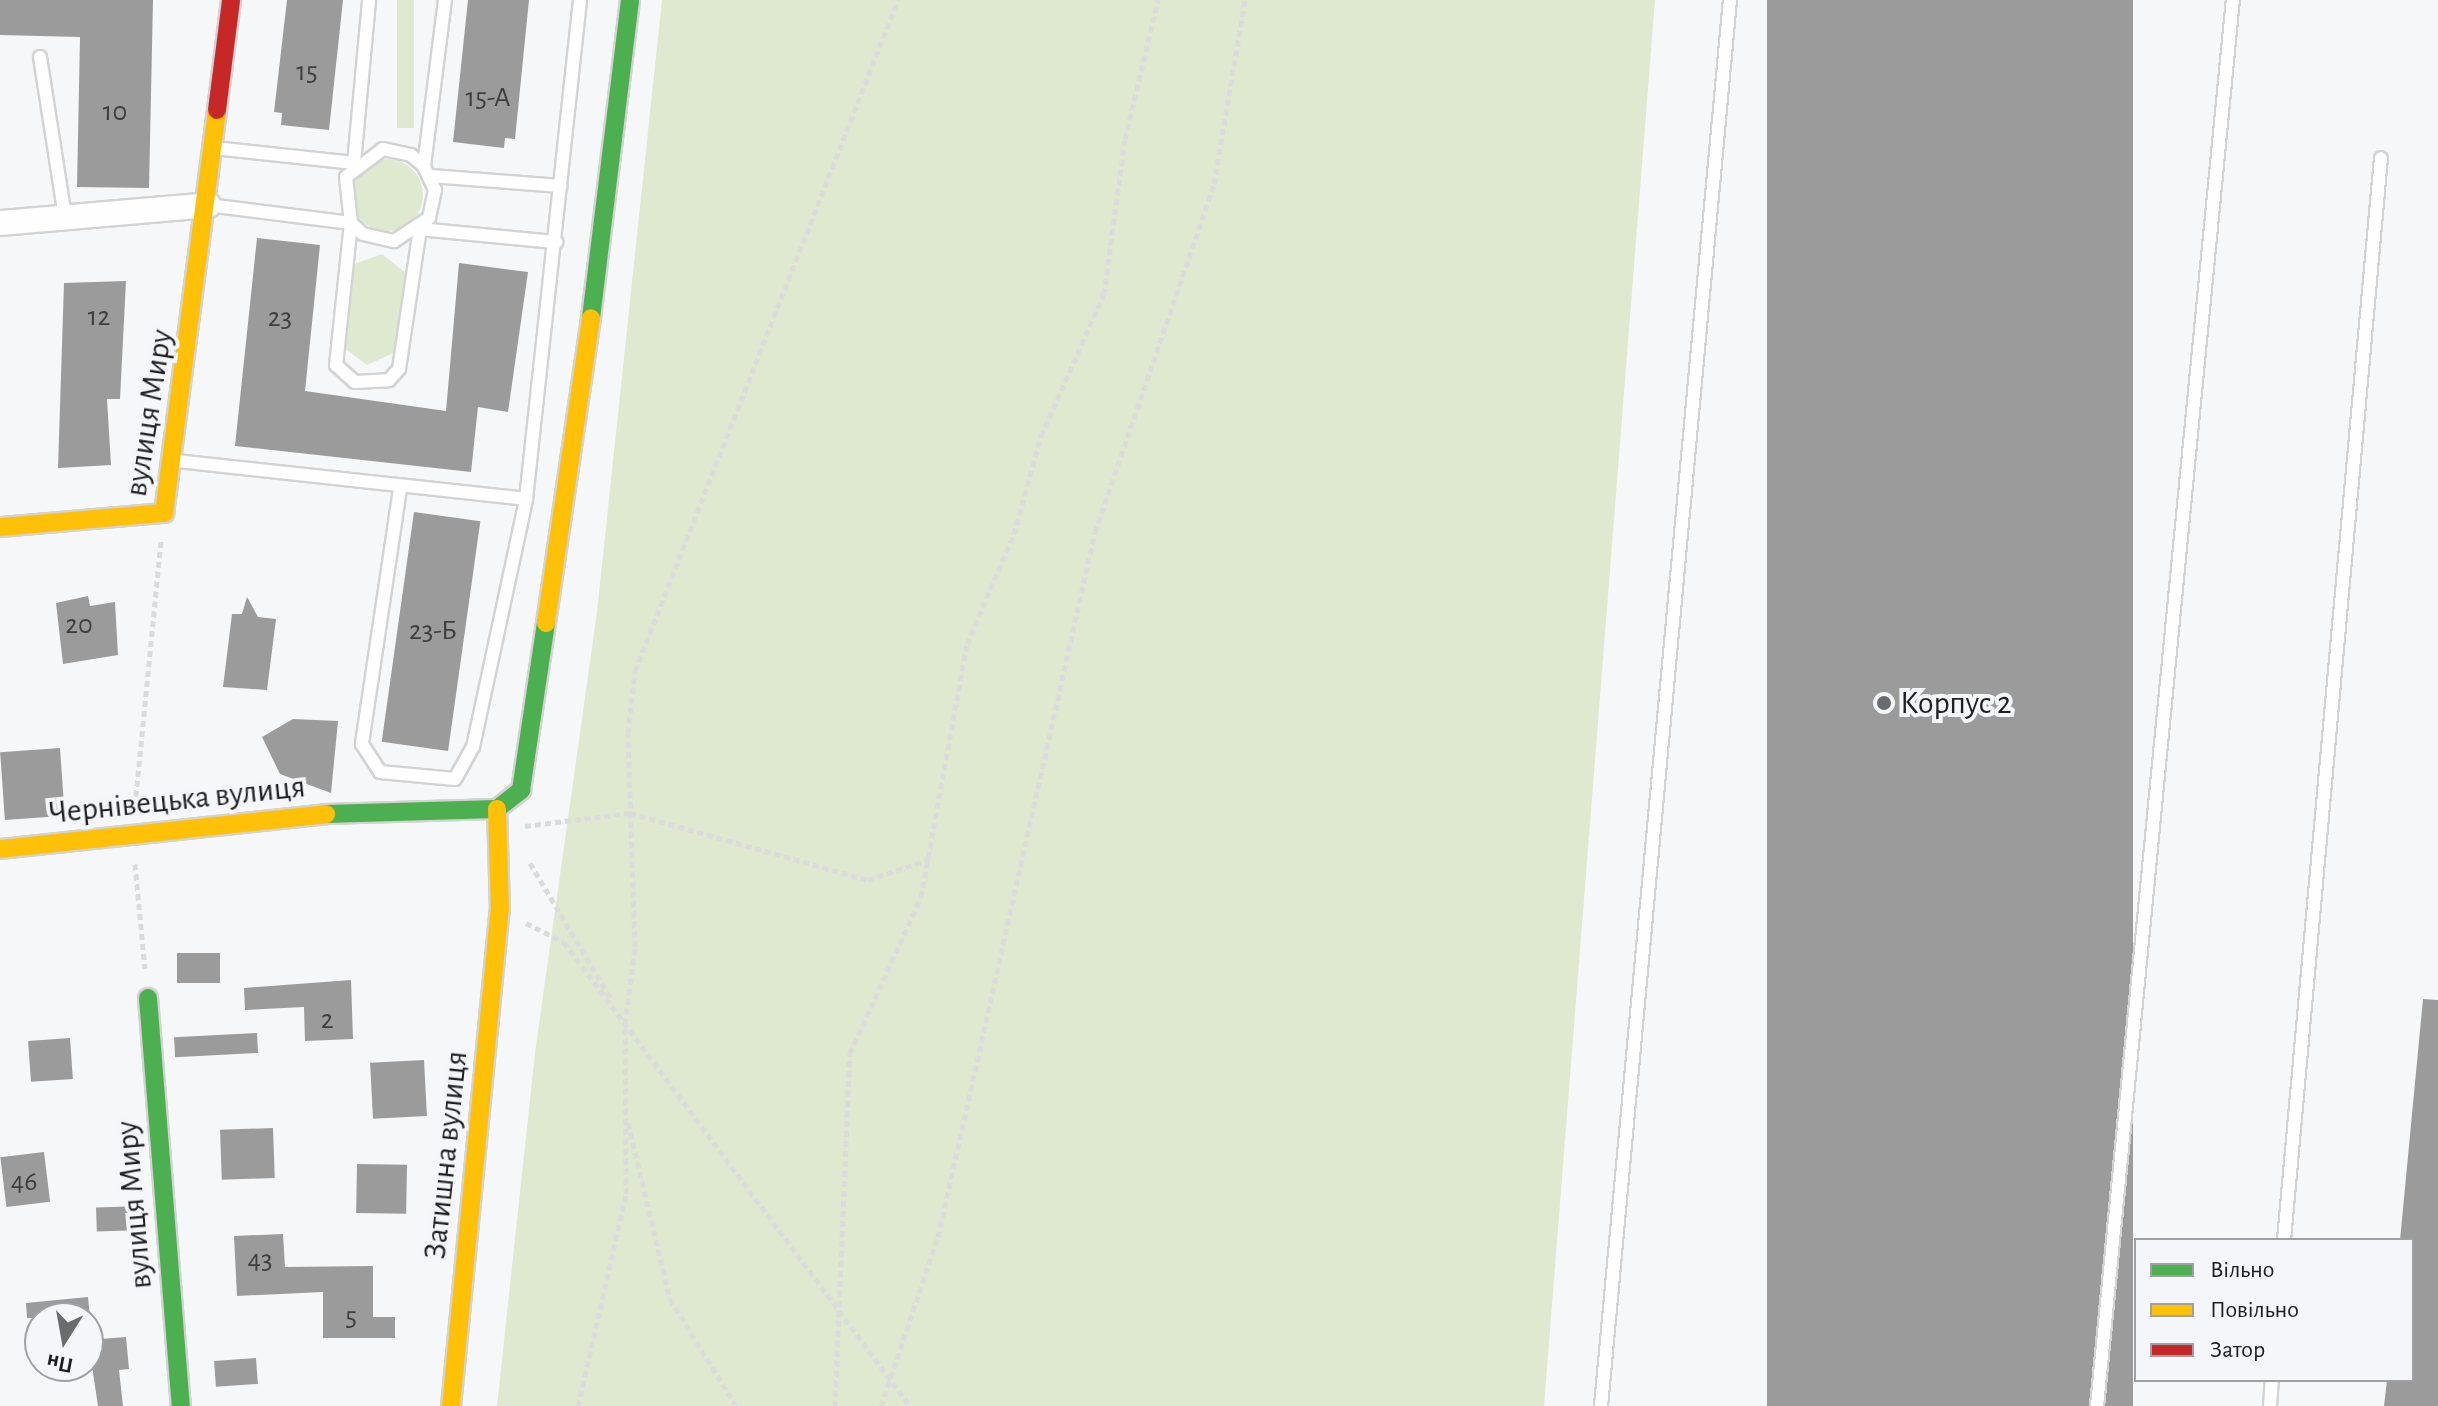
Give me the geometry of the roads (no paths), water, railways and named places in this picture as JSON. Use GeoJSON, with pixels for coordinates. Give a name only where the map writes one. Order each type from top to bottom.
{"type":"FeatureCollection","features":[{"type":"Feature","properties":{"kind":"street","name":"вулиця Миру"},"geometry":{"type":"LineString","coordinates":[[0,527],[164,513],[177,461],[231,0]]}},
{"type":"Feature","properties":{"kind":"street"},"geometry":{"type":"LineString","coordinates":[[497,809],[521,790],[529,762],[630,0]]}},
{"type":"Feature","properties":{"kind":"street"},"geometry":{"type":"LineString","coordinates":[[0,223],[208,205]]}},
{"type":"Feature","properties":{"kind":"street","name":"Чернівецька вулиця"},"geometry":{"type":"LineString","coordinates":[[0,849],[360,810],[497,809]]}},
{"type":"Feature","properties":{"kind":"street","name":"Затишна вулиця"},"geometry":{"type":"LineString","coordinates":[[451,1406],[500,910],[497,809]]}},
{"type":"Feature","properties":{"kind":"street","name":"вулиця Миру"},"geometry":{"type":"LineString","coordinates":[[148,998],[181,1406]]}},
{"type":"Feature","properties":{"kind":"lane"},"geometry":{"type":"LineString","coordinates":[[369,0],[354,163],[342,193],[351,223],[336,365],[355,382],[389,380],[399,369],[420,229],[434,204],[428,171],[445,0]]}},
{"type":"Feature","properties":{"kind":"lane"},"geometry":{"type":"LineString","coordinates":[[400,489],[362,744],[380,772],[455,779],[473,747],[526,499],[580,0]]}},
{"type":"Feature","properties":{"kind":"lane"},"geometry":{"type":"LineString","coordinates":[[1601,1406],[1730,0]]}},
{"type":"Feature","properties":{"kind":"lane"},"geometry":{"type":"LineString","coordinates":[[2097,1406],[2233,0]]}},
{"type":"Feature","properties":{"kind":"lane"},"geometry":{"type":"LineString","coordinates":[[40,57],[65,216]]}},
{"type":"Feature","properties":{"kind":"lane"},"geometry":{"type":"LineString","coordinates":[[214,148],[354,163],[397,150],[428,171],[561,186]]}},
{"type":"Feature","properties":{"kind":"lane"},"geometry":{"type":"LineString","coordinates":[[2284,1238],[2381,158]]}},
{"type":"Feature","properties":{"kind":"lane"},"geometry":{"type":"LineString","coordinates":[[208,205],[351,223],[378,240],[420,229],[556,242]]}},
{"type":"Feature","properties":{"kind":"lane"},"geometry":{"type":"LineString","coordinates":[[177,461],[400,489],[526,499]]}},
{"type":"Feature","properties":{"kind":"lane"},"geometry":{"type":"LineString","coordinates":[[2270,1406],[2272,1382]]}},
{"type":"Feature","properties":{"kind":"place","name":"Корпус 2"},"geometry":{"type":"Point","coordinates":[1884,703]}}]}
